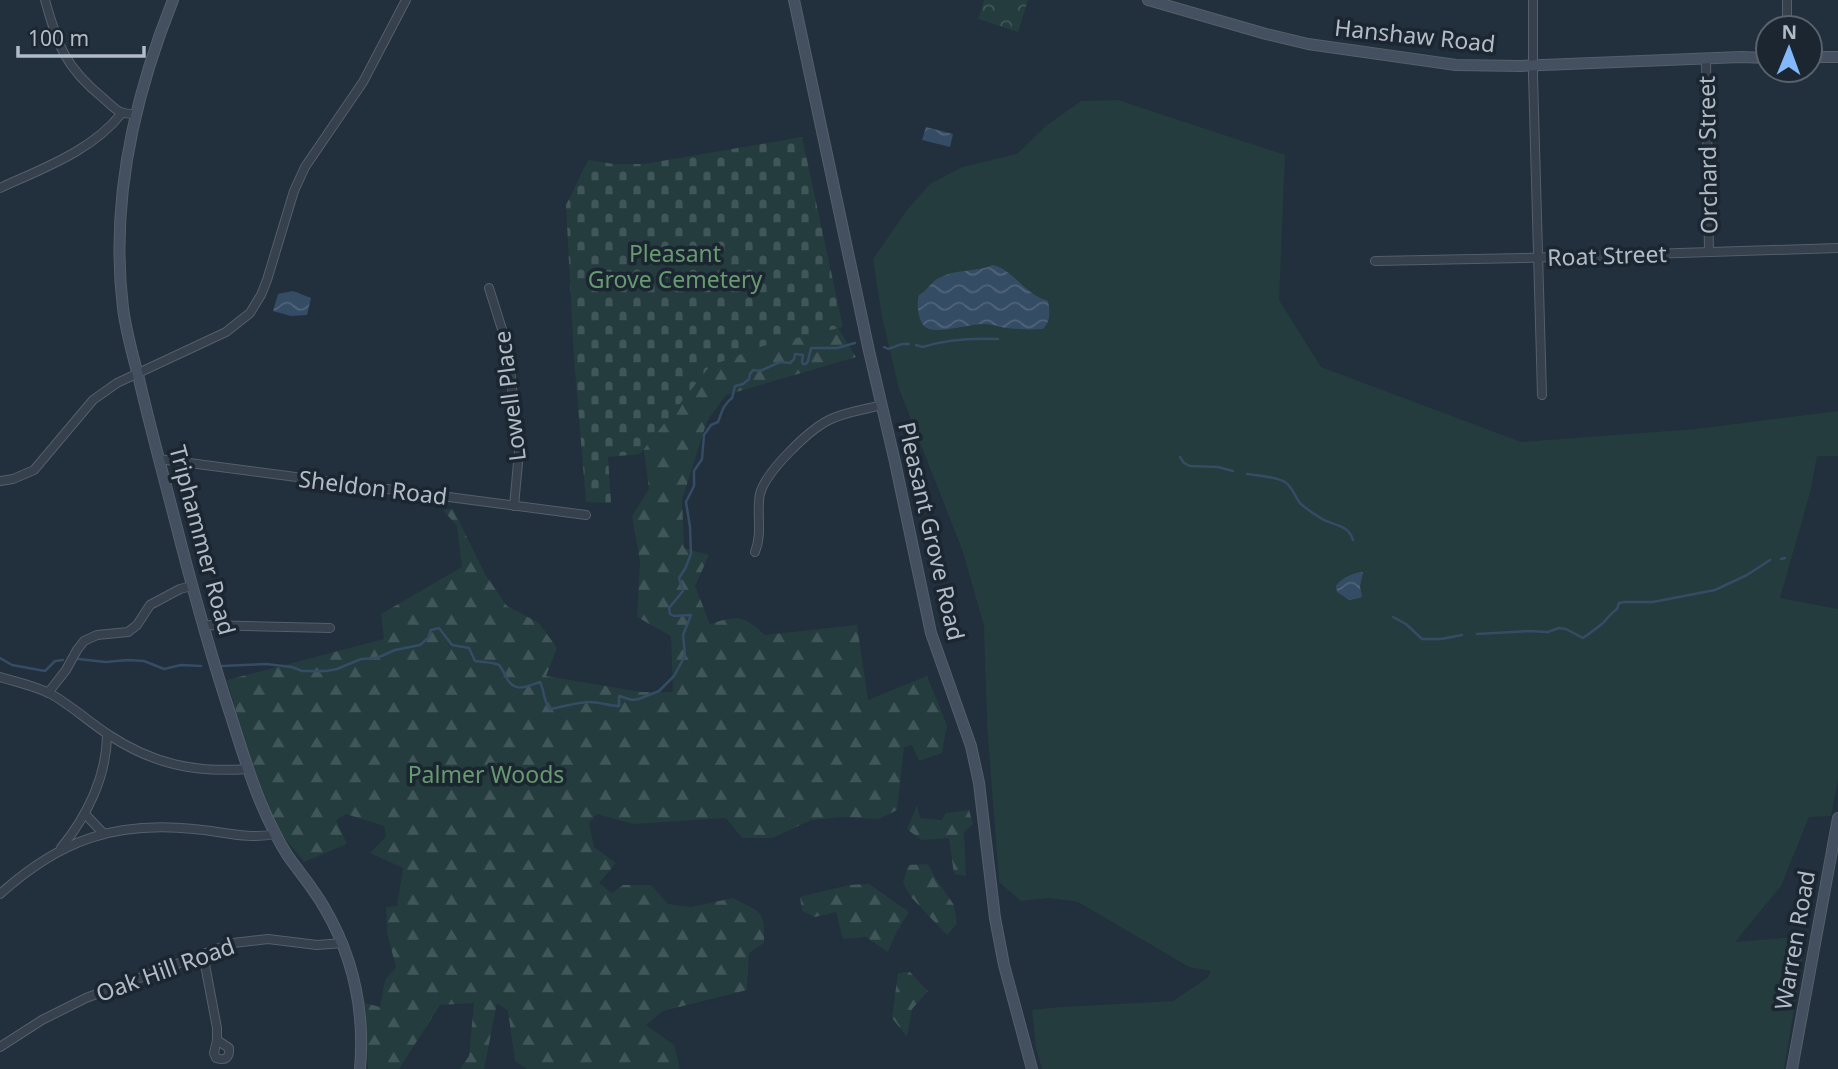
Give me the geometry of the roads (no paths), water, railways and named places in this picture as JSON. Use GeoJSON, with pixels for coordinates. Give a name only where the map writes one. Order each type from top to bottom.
{"type":"FeatureCollection","features":[{"type":"Feature","properties":{"kind":"street"},"geometry":{"type":"LineString","coordinates":[[45,0],[53,28],[71,67],[89,87],[121,114],[136,114]]}},
{"type":"Feature","properties":{"kind":"street","name":"Triphammer Road"},"geometry":{"type":"LineString","coordinates":[[173,0],[140,94],[124,180],[120,217],[123,310],[192,586],[247,769],[275,834],[323,905],[343,943],[359,1008],[360,1069]]}},
{"type":"Feature","properties":{"kind":"street"},"geometry":{"type":"LineString","coordinates":[[0,481],[34,470],[93,400],[117,383],[226,332],[250,313],[267,280],[286,213],[305,167],[363,82],[406,0]]}},
{"type":"Feature","properties":{"kind":"street","name":"Pleasant Grove Road"},"geometry":{"type":"LineString","coordinates":[[794,0],[932,633],[979,783],[995,918],[1004,965],[1032,1069]]}},
{"type":"Feature","properties":{"kind":"street","name":"Hanshaw Road"},"geometry":{"type":"LineString","coordinates":[[1148,0],[1308,44],[1456,65],[1754,58]]}},
{"type":"Feature","properties":{"kind":"street"},"geometry":{"type":"LineString","coordinates":[[1533,0],[1542,395]]}},
{"type":"Feature","properties":{"kind":"street","name":"Orchard Street"},"geometry":{"type":"LineString","coordinates":[[1706,59],[1709,252]]}},
{"type":"Feature","properties":{"kind":"street"},"geometry":{"type":"LineString","coordinates":[[0,188],[72,153],[100,134],[121,114]]}},
{"type":"Feature","properties":{"kind":"street","name":"Roat Street"},"geometry":{"type":"LineString","coordinates":[[1375,261],[1838,248]]}},
{"type":"Feature","properties":{"kind":"street","name":"Lowell Place"},"geometry":{"type":"LineString","coordinates":[[489,288],[506,342],[510,369],[519,452],[514,506]]}},
{"type":"Feature","properties":{"kind":"street"},"geometry":{"type":"LineString","coordinates":[[755,552],[760,541],[761,492],[769,476],[799,443],[826,422],[881,405]]}},
{"type":"Feature","properties":{"kind":"street","name":"Sheldon Road"},"geometry":{"type":"LineString","coordinates":[[159,459],[586,515]]}},
{"type":"Feature","properties":{"kind":"street"},"geometry":{"type":"LineString","coordinates":[[48,693],[84,641],[97,635],[128,632],[137,625],[150,605],[180,589],[192,586]]}},
{"type":"Feature","properties":{"kind":"street"},"geometry":{"type":"LineString","coordinates":[[203,625],[330,628]]}},
{"type":"Feature","properties":{"kind":"street"},"geometry":{"type":"LineString","coordinates":[[0,677],[48,693],[107,734],[146,755],[184,767],[247,769]]}},
{"type":"Feature","properties":{"kind":"street"},"geometry":{"type":"LineString","coordinates":[[0,894],[59,850],[75,831],[85,814],[104,764],[107,734]]}},
{"type":"Feature","properties":{"kind":"street"},"geometry":{"type":"LineString","coordinates":[[85,814],[103,833]]}},
{"type":"Feature","properties":{"kind":"street","name":"Warren Road"},"geometry":{"type":"LineString","coordinates":[[1792,1069],[1838,818]]}},
{"type":"Feature","properties":{"kind":"street"},"geometry":{"type":"LineString","coordinates":[[59,850],[103,833],[132,828],[194,829],[260,836],[275,834]]}},
{"type":"Feature","properties":{"kind":"street","name":"Oak Hill Road"},"geometry":{"type":"LineString","coordinates":[[0,1047],[42,1020],[86,998],[245,940],[268,939],[317,945],[343,943]]}},
{"type":"Feature","properties":{"kind":"street"},"geometry":{"type":"LineString","coordinates":[[204,954],[217,1040]]}},
{"type":"Feature","properties":{"kind":"water"},"geometry":{"type":"Polygon","coordinates":[[[926,127],[953,134],[950,147],[922,140],[926,127]]]}},
{"type":"Feature","properties":{"kind":"water"},"geometry":{"type":"Polygon","coordinates":[[[993,265],[1048,301],[1049,316],[1043,329],[1005,328],[984,324],[941,330],[929,329],[922,324],[919,295],[935,281],[947,274],[993,265]]]}},
{"type":"Feature","properties":{"kind":"water"},"geometry":{"type":"Polygon","coordinates":[[[293,291],[311,298],[307,315],[291,316],[273,311],[278,294],[293,291]]]}},
{"type":"Feature","properties":{"kind":"water"},"geometry":{"type":"Polygon","coordinates":[[[1363,572],[1360,598],[1349,600],[1337,592],[1336,586],[1341,580],[1363,572]]]}},
{"type":"Feature","properties":{"kind":"waterway"},"geometry":{"type":"LineString","coordinates":[[916,345],[923,347],[941,342],[998,339]]}},
{"type":"Feature","properties":{"kind":"waterway"},"geometry":{"type":"LineString","coordinates":[[222,666],[266,664],[302,671],[326,671],[361,659],[377,658],[395,650],[420,645],[428,638],[431,630],[439,628],[452,645],[469,648],[475,661],[499,665],[512,685],[520,688],[540,682],[550,709],[585,702],[619,706],[619,696],[632,700],[659,691],[674,676],[685,656],[683,635],[691,615],[674,616],[670,614],[669,608],[683,591],[679,578],[691,554],[686,502],[694,486],[694,471],[702,459],[704,435],[711,425],[718,422],[732,398],[735,386],[749,379],[753,370],[760,371],[780,362],[790,363],[795,354],[803,355],[802,362],[806,364],[811,348],[837,348],[855,343]]}},
{"type":"Feature","properties":{"kind":"waterway"},"geometry":{"type":"LineString","coordinates":[[884,347],[888,349],[909,344]]}},
{"type":"Feature","properties":{"kind":"waterway"},"geometry":{"type":"LineString","coordinates":[[1180,457],[1190,466],[1218,467],[1233,471]]}},
{"type":"Feature","properties":{"kind":"waterway"},"geometry":{"type":"LineString","coordinates":[[1247,474],[1285,482],[1303,506],[1324,520],[1347,530],[1353,540]]}},
{"type":"Feature","properties":{"kind":"waterway"},"geometry":{"type":"LineString","coordinates":[[1781,559],[1785,558]]}},
{"type":"Feature","properties":{"kind":"waterway"},"geometry":{"type":"LineString","coordinates":[[1477,634],[1548,632],[1559,628],[1583,638],[1603,623],[1617,609],[1619,603],[1653,602],[1715,590],[1747,575],[1770,560]]}},
{"type":"Feature","properties":{"kind":"waterway"},"geometry":{"type":"LineString","coordinates":[[1393,617],[1406,624],[1422,639],[1462,635]]}},
{"type":"Feature","properties":{"kind":"waterway"},"geometry":{"type":"LineString","coordinates":[[0,658],[12,665],[45,671],[55,661],[63,660]]}},
{"type":"Feature","properties":{"kind":"waterway"},"geometry":{"type":"LineString","coordinates":[[78,659],[106,662],[144,661],[164,669],[181,665],[201,666]]}},
{"type":"Feature","properties":{"kind":"park label","name":"Pleasant Grove Cemetery"},"geometry":{"type":"Point","coordinates":[675,266]}},
{"type":"Feature","properties":{"kind":"park label","name":"Palmer Woods"},"geometry":{"type":"Point","coordinates":[486,774]}}]}
